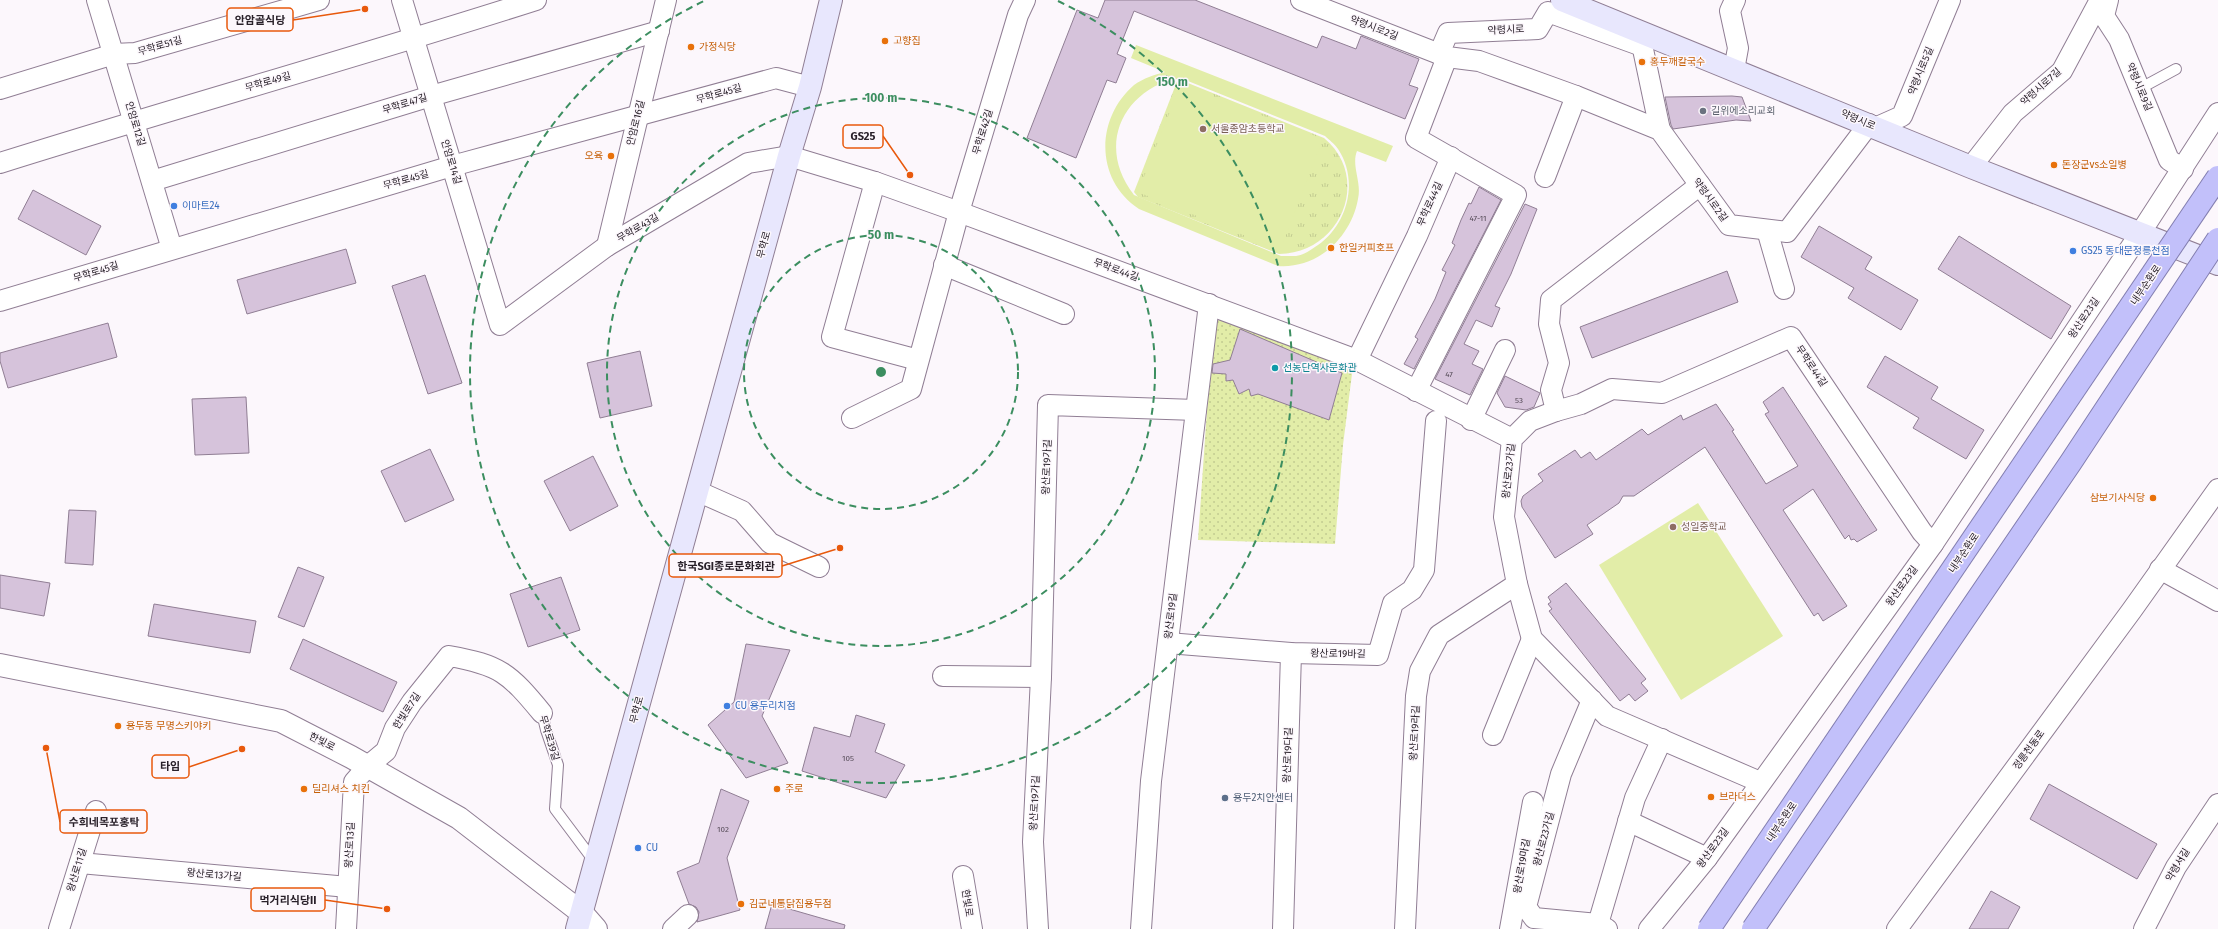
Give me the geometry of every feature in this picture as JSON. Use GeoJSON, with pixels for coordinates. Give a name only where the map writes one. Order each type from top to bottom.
{"type":"FeatureCollection","features":[{"type":"Feature","properties":{"kind":"highway","name":"내부순환로"},"geometry":{"type":"LineString","coordinates":[[1709,929],[2218,177]]}},
{"type":"Feature","properties":{"kind":"highway"},"geometry":{"type":"LineString","coordinates":[[1753,929],[2063,475],[2218,239]]}},
{"type":"Feature","properties":{"kind":"main road","name":"약령시로"},"geometry":{"type":"LineString","coordinates":[[1562,0],[1641,39],[1734,70],[1971,167],[2148,235],[2218,264]]}},
{"type":"Feature","properties":{"kind":"main road","name":"무학로"},"geometry":{"type":"LineString","coordinates":[[580,921],[789,156],[810,87],[828,1]]}},
{"type":"Feature","properties":{"kind":"street","name":"안암로12길"},"geometry":{"type":"LineString","coordinates":[[98,0],[172,249]]}},
{"type":"Feature","properties":{"kind":"street","name":"무학로51길"},"geometry":{"type":"LineString","coordinates":[[0,89],[114,54],[135,53],[319,0]]}},
{"type":"Feature","properties":{"kind":"street","name":"안암로14길"},"geometry":{"type":"LineString","coordinates":[[402,0],[500,325]]}},
{"type":"Feature","properties":{"kind":"street","name":"무학로49길"},"geometry":{"type":"LineString","coordinates":[[0,162],[414,39],[536,0]]}},
{"type":"Feature","properties":{"kind":"street","name":"안암로16길"},"geometry":{"type":"LineString","coordinates":[[607,246],[666,0]]}},
{"type":"Feature","properties":{"kind":"street","name":"무학로42길"},"geometry":{"type":"LineString","coordinates":[[852,418],[911,389],[959,212],[1018,14],[1025,0]]}},
{"type":"Feature","properties":{"kind":"street","name":"약령시로2길"},"geometry":{"type":"LineString","coordinates":[[1301,0],[1443,56],[1479,61],[1576,96],[1660,130],[1728,225],[1787,232],[1872,126]]}},
{"type":"Feature","properties":{"kind":"street"},"geometry":{"type":"LineString","coordinates":[[1734,70],[1738,48],[1730,11],[1735,0]]}},
{"type":"Feature","properties":{"kind":"street","name":"약령시로5길"},"geometry":{"type":"LineString","coordinates":[[1872,126],[1902,116],[1950,0]]}},
{"type":"Feature","properties":{"kind":"street","name":"약령시로7길"},"geometry":{"type":"LineString","coordinates":[[1971,167],[2013,113],[2062,71],[2100,0]]}},
{"type":"Feature","properties":{"kind":"street","name":"약령시로9길"},"geometry":{"type":"LineString","coordinates":[[2108,0],[2104,16],[2119,39],[2169,160],[2183,169]]}},
{"type":"Feature","properties":{"kind":"street","name":"약령시로"},"geometry":{"type":"LineString","coordinates":[[1443,56],[1448,34],[1538,29],[1548,12],[1641,39]]}},
{"type":"Feature","properties":{"kind":"street","name":"무학로47길"},"geometry":{"type":"LineString","coordinates":[[152,181],[431,96],[659,31]]}},
{"type":"Feature","properties":{"kind":"street"},"geometry":{"type":"LineString","coordinates":[[1641,39],[1660,130]]}},
{"type":"Feature","properties":{"kind":"street"},"geometry":{"type":"LineString","coordinates":[[1416,391],[1516,195],[1416,138],[1443,56]]}},
{"type":"Feature","properties":{"kind":"street","name":"무학로45길"},"geometry":{"type":"LineString","coordinates":[[3,300],[452,166],[776,78],[810,87]]}},
{"type":"Feature","properties":{"kind":"street"},"geometry":{"type":"LineString","coordinates":[[1544,177],[1576,96]]}},
{"type":"Feature","properties":{"kind":"street"},"geometry":{"type":"LineString","coordinates":[[2148,235],[2183,169],[2218,113]]}},
{"type":"Feature","properties":{"kind":"street","name":"무학로44길"},"geometry":{"type":"LineString","coordinates":[[789,156],[875,182],[959,212],[1357,360],[1471,420],[1512,439]]}},
{"type":"Feature","properties":{"kind":"street","name":"무학로43길"},"geometry":{"type":"LineString","coordinates":[[500,325],[607,246],[748,164],[789,156]]}},
{"type":"Feature","properties":{"kind":"street","name":"무학로44길"},"geometry":{"type":"LineString","coordinates":[[1357,360],[1416,236],[1451,157]]}},
{"type":"Feature","properties":{"kind":"street"},"geometry":{"type":"LineString","coordinates":[[875,182],[832,337],[918,360]]}},
{"type":"Feature","properties":{"kind":"street"},"geometry":{"type":"LineString","coordinates":[[1556,411],[1551,390],[1558,363],[1548,324],[1551,300],[1700,185]]}},
{"type":"Feature","properties":{"kind":"street"},"geometry":{"type":"LineString","coordinates":[[1767,230],[1784,289]]}},
{"type":"Feature","properties":{"kind":"street","name":"왕산로23길"},"geometry":{"type":"LineString","coordinates":[[1649,929],[1707,858],[1760,782],[1933,544],[2148,235]]}},
{"type":"Feature","properties":{"kind":"street"},"geometry":{"type":"LineString","coordinates":[[944,265],[1064,314]]}},
{"type":"Feature","properties":{"kind":"street","name":"왕산로19길"},"geometry":{"type":"LineString","coordinates":[[1141,929],[1151,781],[1209,304]]}},
{"type":"Feature","properties":{"kind":"street","name":"무학로44길"},"geometry":{"type":"LineString","coordinates":[[1556,411],[1582,404],[1612,389],[1662,393],[1791,337],[1922,532],[1933,544]]}},
{"type":"Feature","properties":{"kind":"street"},"geometry":{"type":"LineString","coordinates":[[1471,420],[1505,350]]}},
{"type":"Feature","properties":{"kind":"street","name":"왕산로19가길"},"geometry":{"type":"LineString","coordinates":[[1038,929],[1033,842],[1041,677],[1048,405],[1196,410]]}},
{"type":"Feature","properties":{"kind":"street","name":"왕산로23가길"},"geometry":{"type":"LineString","coordinates":[[1556,411],[1530,421],[1512,439],[1504,517],[1517,584],[1532,639],[1607,716],[1760,782]]}},
{"type":"Feature","properties":{"kind":"street","name":"왕산로19바길"},"geometry":{"type":"LineString","coordinates":[[1168,643],[1291,653],[1378,655],[1393,603],[1412,590],[1424,570],[1436,421]]}},
{"type":"Feature","properties":{"kind":"street","name":"정릉천동로"},"geometry":{"type":"LineString","coordinates":[[1897,929],[2160,569],[2210,513],[2218,489]]}},
{"type":"Feature","properties":{"kind":"street"},"geometry":{"type":"LineString","coordinates":[[697,491],[742,511],[770,543],[819,567]]}},
{"type":"Feature","properties":{"kind":"street"},"geometry":{"type":"LineString","coordinates":[[2160,569],[2218,601]]}},
{"type":"Feature","properties":{"kind":"street","name":"왕산로19라길"},"geometry":{"type":"LineString","coordinates":[[1405,929],[1416,696],[1420,671],[1439,635],[1517,584]]}},
{"type":"Feature","properties":{"kind":"street"},"geometry":{"type":"LineString","coordinates":[[1493,735],[1532,639]]}},
{"type":"Feature","properties":{"kind":"street","name":"왕산로19다길"},"geometry":{"type":"LineString","coordinates":[[1283,929],[1291,653]]}},
{"type":"Feature","properties":{"kind":"street","name":"무학로39길"},"geometry":{"type":"LineString","coordinates":[[449,656],[476,661],[502,671],[520,686],[542,713]]}},
{"type":"Feature","properties":{"kind":"street","name":"한빛로7길"},"geometry":{"type":"LineString","coordinates":[[368,766],[386,751],[395,728],[449,656]]}},
{"type":"Feature","properties":{"kind":"street","name":"한빛로"},"geometry":{"type":"LineString","coordinates":[[0,665],[281,721],[368,766],[459,818],[580,921],[596,929]]}},
{"type":"Feature","properties":{"kind":"street"},"geometry":{"type":"LineString","coordinates":[[943,676],[1041,677]]}},
{"type":"Feature","properties":{"kind":"street","name":"왕산로23가길"},"geometry":{"type":"LineString","coordinates":[[1592,700],[1561,774],[1526,908],[1534,918],[1602,927],[1635,798],[1662,739]]}},
{"type":"Feature","properties":{"kind":"street","name":"왕산로13길"},"geometry":{"type":"LineString","coordinates":[[346,929],[354,782],[368,766]]}},
{"type":"Feature","properties":{"kind":"street","name":"왕산로19마길"},"geometry":{"type":"LineString","coordinates":[[1510,929],[1533,802]]}},
{"type":"Feature","properties":{"kind":"street","name":"약령서길"},"geometry":{"type":"LineString","coordinates":[[2144,929],[2176,866],[2218,804]]}},
{"type":"Feature","properties":{"kind":"street","name":"왕산로11길"},"geometry":{"type":"LineString","coordinates":[[59,929],[96,810]]}},
{"type":"Feature","properties":{"kind":"street"},"geometry":{"type":"LineString","coordinates":[[1628,821],[1707,858]]}},
{"type":"Feature","properties":{"kind":"street","name":"왕산로13가길"},"geometry":{"type":"LineString","coordinates":[[80,863],[348,887]]}},
{"type":"Feature","properties":{"kind":"street","name":"한빛로"},"geometry":{"type":"LineString","coordinates":[[963,876],[972,929]]}},
{"type":"Feature","properties":{"kind":"street"},"geometry":{"type":"LineString","coordinates":[[673,929],[688,915]]}},
{"type":"Feature","properties":{"kind":"lane"},"geometry":{"type":"LineString","coordinates":[[2139,89],[2176,69]]}},
{"type":"Feature","properties":{"kind":"lane","name":"무학로39길"},"geometry":{"type":"LineString","coordinates":[[542,713],[558,765],[555,809],[595,863]]}},
{"type":"Feature","properties":{"kind":"green space"},"geometry":{"type":"Polygon","coordinates":[[[1136,45],[1393,146],[1386,162],[1357,151],[1355,162],[1359,186],[1358,199],[1348,226],[1340,238],[1319,256],[1306,262],[1292,266],[1278,266],[1139,209],[1125,197],[1114,182],[1108,166],[1105,149],[1107,132],[1112,115],[1121,99],[1134,85],[1145,79],[1165,72],[1131,58],[1136,45]],[[1173,79],[1154,87],[1139,97],[1127,111],[1120,126],[1116,142],[1117,160],[1123,177],[1134,195],[1281,256],[1296,256],[1308,252],[1318,245],[1337,226],[1347,201],[1349,187],[1348,174],[1344,161],[1335,145],[1325,136],[1183,79],[1173,79]]]}},
{"type":"Feature","properties":{"kind":"green space"},"geometry":{"type":"Polygon","coordinates":[[[1178,79],[1324,138],[1338,154],[1346,173],[1347,192],[1343,211],[1333,227],[1319,241],[1301,250],[1279,254],[1138,197],[1134,192],[1178,79]]]}},
{"type":"Feature","properties":{"kind":"green space"},"geometry":{"type":"Polygon","coordinates":[[[1181,84],[1323,139],[1280,250],[1138,192],[1181,84]]]}},
{"type":"Feature","properties":{"kind":"green space"},"geometry":{"type":"Polygon","coordinates":[[[1217,315],[1353,366],[1343,445],[1335,544],[1198,540],[1209,381],[1217,315]]]}},
{"type":"Feature","properties":{"kind":"green space"},"geometry":{"type":"Polygon","coordinates":[[[1698,503],[1783,636],[1681,700],[1599,565],[1698,503]]]}},
{"type":"Feature","properties":{"kind":"pier"},"geometry":{"type":"Polygon","coordinates":[[[2218,161],[2218,288],[2209,302],[1781,929],[1700,929],[2218,161]]]}},
{"type":"Feature","properties":{"kind":"building"},"geometry":{"type":"Polygon","coordinates":[[[1105,0],[1195,0],[1317,48],[1322,36],[1356,49],[1361,36],[1419,59],[1409,85],[1418,88],[1405,119],[1134,11],[1117,54],[1126,58],[1116,83],[1107,80],[1076,158],[1027,138],[1077,10],[1098,18],[1105,0]]]}},
{"type":"Feature","properties":{"kind":"building","name":"길위에소리교회"},"geometry":{"type":"Polygon","coordinates":[[[1665,97],[1742,97],[1751,121],[1736,120],[1673,129],[1665,97]]]}},
{"type":"Feature","properties":{"kind":"building"},"geometry":{"type":"Polygon","coordinates":[[[1479,187],[1501,200],[1414,369],[1404,364],[1418,339],[1415,337],[1435,299],[1446,272],[1442,270],[1455,245],[1452,243],[1461,220],[1479,187]]]}},
{"type":"Feature","properties":{"kind":"building"},"geometry":{"type":"Polygon","coordinates":[[[33,190],[101,226],[86,255],[18,219],[33,190]]]}},
{"type":"Feature","properties":{"kind":"building"},"geometry":{"type":"Polygon","coordinates":[[[1525,204],[1537,209],[1511,274],[1495,306],[1500,308],[1492,327],[1476,320],[1464,344],[1479,351],[1472,364],[1483,369],[1470,395],[1435,379],[1525,204]]]}},
{"type":"Feature","properties":{"kind":"building"},"geometry":{"type":"Polygon","coordinates":[[[1819,226],[1872,257],[1865,269],[1918,300],[1901,330],[1848,298],[1854,288],[1801,257],[1819,226]]]}},
{"type":"Feature","properties":{"kind":"building"},"geometry":{"type":"Polygon","coordinates":[[[1959,236],[2071,306],[2051,339],[1938,269],[1959,236]]]}},
{"type":"Feature","properties":{"kind":"building"},"geometry":{"type":"Polygon","coordinates":[[[346,249],[356,283],[247,314],[237,280],[346,249]]]}},
{"type":"Feature","properties":{"kind":"building"},"geometry":{"type":"Polygon","coordinates":[[[1727,271],[1738,302],[1592,358],[1580,327],[1727,271]]]}},
{"type":"Feature","properties":{"kind":"building"},"geometry":{"type":"Polygon","coordinates":[[[425,275],[462,383],[428,394],[392,286],[425,275]]]}},
{"type":"Feature","properties":{"kind":"building"},"geometry":{"type":"Polygon","coordinates":[[[108,323],[117,357],[8,388],[0,361],[0,353],[108,323]]]}},
{"type":"Feature","properties":{"kind":"building","name":"선농단역사문화관"},"geometry":{"type":"Polygon","coordinates":[[[1240,329],[1342,373],[1329,420],[1258,394],[1251,396],[1249,389],[1239,394],[1233,380],[1226,381],[1226,374],[1212,373],[1213,364],[1230,360],[1240,329]]]}},
{"type":"Feature","properties":{"kind":"building"},"geometry":{"type":"Polygon","coordinates":[[[640,351],[652,406],[600,418],[587,363],[640,351]]]}},
{"type":"Feature","properties":{"kind":"building"},"geometry":{"type":"Polygon","coordinates":[[[1885,356],[1938,387],[1931,399],[1984,430],[1966,459],[1913,428],[1919,418],[1867,387],[1885,356]]]}},
{"type":"Feature","properties":{"kind":"building"},"geometry":{"type":"Polygon","coordinates":[[[1505,376],[1540,393],[1534,407],[1526,410],[1505,407],[1497,393],[1505,376]]]}},
{"type":"Feature","properties":{"kind":"building"},"geometry":{"type":"Polygon","coordinates":[[[1783,387],[1877,530],[1857,542],[1854,539],[1851,540],[1849,535],[1845,539],[1813,489],[1783,510],[1847,606],[1823,621],[1818,613],[1814,616],[1705,447],[1634,496],[1623,496],[1619,503],[1587,525],[1593,534],[1555,558],[1522,507],[1521,501],[1523,496],[1543,481],[1538,474],[1575,450],[1581,458],[1590,452],[1596,460],[1642,429],[1648,435],[1681,415],[1683,420],[1716,404],[1734,430],[1732,431],[1766,484],[1798,466],[1765,414],[1769,412],[1763,402],[1783,387]]]}},
{"type":"Feature","properties":{"kind":"building"},"geometry":{"type":"Polygon","coordinates":[[[246,397],[249,453],[195,455],[192,399],[246,397]]]}},
{"type":"Feature","properties":{"kind":"building"},"geometry":{"type":"Polygon","coordinates":[[[430,449],[454,500],[405,522],[381,471],[430,449]]]}},
{"type":"Feature","properties":{"kind":"building"},"geometry":{"type":"Polygon","coordinates":[[[593,456],[618,506],[570,531],[544,481],[593,456]]]}},
{"type":"Feature","properties":{"kind":"building"},"geometry":{"type":"Polygon","coordinates":[[[69,510],[96,511],[93,565],[65,563],[69,510]]]}},
{"type":"Feature","properties":{"kind":"building"},"geometry":{"type":"Polygon","coordinates":[[[298,567],[324,577],[304,627],[278,617],[298,567]]]}},
{"type":"Feature","properties":{"kind":"building"},"geometry":{"type":"Polygon","coordinates":[[[0,575],[50,583],[44,616],[0,608],[0,575]]]}},
{"type":"Feature","properties":{"kind":"building"},"geometry":{"type":"Polygon","coordinates":[[[561,577],[580,630],[528,647],[510,594],[561,577]]]}},
{"type":"Feature","properties":{"kind":"building"},"geometry":{"type":"Polygon","coordinates":[[[1566,583],[1646,679],[1641,683],[1648,691],[1635,701],[1629,694],[1620,701],[1549,611],[1552,609],[1548,604],[1551,602],[1548,597],[1566,583]]]}},
{"type":"Feature","properties":{"kind":"building"},"geometry":{"type":"Polygon","coordinates":[[[154,604],[256,621],[250,653],[148,636],[154,604]]]}},
{"type":"Feature","properties":{"kind":"building"},"geometry":{"type":"Polygon","coordinates":[[[303,639],[397,682],[383,712],[290,669],[303,639]]]}},
{"type":"Feature","properties":{"kind":"building"},"geometry":{"type":"Polygon","coordinates":[[[746,644],[790,650],[762,716],[788,763],[746,778],[708,725],[734,702],[746,644]]]}},
{"type":"Feature","properties":{"kind":"building"},"geometry":{"type":"Polygon","coordinates":[[[856,715],[885,724],[875,752],[905,765],[886,798],[802,771],[814,727],[850,737],[856,715]]]}},
{"type":"Feature","properties":{"kind":"building"},"geometry":{"type":"Polygon","coordinates":[[[2049,784],[2157,844],[2137,879],[2030,819],[2049,784]]]}},
{"type":"Feature","properties":{"kind":"building"},"geometry":{"type":"Polygon","coordinates":[[[721,789],[749,801],[727,858],[740,910],[697,922],[699,912],[696,907],[689,904],[677,872],[699,863],[721,789]]]}},
{"type":"Feature","properties":{"kind":"building"},"geometry":{"type":"Polygon","coordinates":[[[1991,891],[2020,907],[2008,929],[1969,929],[1991,891]]]}},
{"type":"Feature","properties":{"kind":"building"},"geometry":{"type":"Polygon","coordinates":[[[772,904],[845,925],[844,929],[765,929],[772,904]]]}},
{"type":"Feature","properties":{"kind":"place","name":"안암골식당"},"geometry":{"type":"Point","coordinates":[365,9]}},
{"type":"Feature","properties":{"kind":"place","name":"고향집"},"geometry":{"type":"Point","coordinates":[885,41]}},
{"type":"Feature","properties":{"kind":"place","name":"가정식당"},"geometry":{"type":"Point","coordinates":[691,47]}},
{"type":"Feature","properties":{"kind":"place","name":"홍두깨칼국수"},"geometry":{"type":"Point","coordinates":[1642,62]}},
{"type":"Feature","properties":{"kind":"place","name":"길위에소리교회"},"geometry":{"type":"Point","coordinates":[1703,111]}},
{"type":"Feature","properties":{"kind":"place","name":"서울종암초등학교"},"geometry":{"type":"Point","coordinates":[1203,129]}},
{"type":"Feature","properties":{"kind":"place","name":"오육"},"geometry":{"type":"Point","coordinates":[611,156]}},
{"type":"Feature","properties":{"kind":"place","name":"돈장군vs소일병"},"geometry":{"type":"Point","coordinates":[2054,165]}},
{"type":"Feature","properties":{"kind":"place","name":"GS25"},"geometry":{"type":"Point","coordinates":[910,175]}},
{"type":"Feature","properties":{"kind":"place","name":"이마트24"},"geometry":{"type":"Point","coordinates":[174,206]}},
{"type":"Feature","properties":{"kind":"place","name":"한일커피호프"},"geometry":{"type":"Point","coordinates":[1331,248]}},
{"type":"Feature","properties":{"kind":"place","name":"GS25 동대문정릉천점"},"geometry":{"type":"Point","coordinates":[2073,251]}},
{"type":"Feature","properties":{"kind":"place","name":"선농단역사문화관"},"geometry":{"type":"Point","coordinates":[1275,368]}},
{"type":"Feature","properties":{"kind":"place","name":"삼보기사식당"},"geometry":{"type":"Point","coordinates":[2153,498]}},
{"type":"Feature","properties":{"kind":"place","name":"성일중학교"},"geometry":{"type":"Point","coordinates":[1673,527]}},
{"type":"Feature","properties":{"kind":"place","name":"한국SGI종로문화회관"},"geometry":{"type":"Point","coordinates":[840,548]}},
{"type":"Feature","properties":{"kind":"place","name":"CU 용두리치점"},"geometry":{"type":"Point","coordinates":[727,706]}},
{"type":"Feature","properties":{"kind":"place","name":"용두동 무명스키야키"},"geometry":{"type":"Point","coordinates":[118,726]}},
{"type":"Feature","properties":{"kind":"place","name":"수희네목포홍탁"},"geometry":{"type":"Point","coordinates":[46,748]}},
{"type":"Feature","properties":{"kind":"place","name":"타임"},"geometry":{"type":"Point","coordinates":[242,749]}},
{"type":"Feature","properties":{"kind":"place","name":"딜리셔스 치킨"},"geometry":{"type":"Point","coordinates":[304,789]}},
{"type":"Feature","properties":{"kind":"place","name":"주로"},"geometry":{"type":"Point","coordinates":[777,789]}},
{"type":"Feature","properties":{"kind":"place","name":"브라더스"},"geometry":{"type":"Point","coordinates":[1711,797]}},
{"type":"Feature","properties":{"kind":"place","name":"용두2치안센터"},"geometry":{"type":"Point","coordinates":[1225,798]}},
{"type":"Feature","properties":{"kind":"place","name":"CU"},"geometry":{"type":"Point","coordinates":[638,848]}},
{"type":"Feature","properties":{"kind":"place","name":"김군네통닭집용두점"},"geometry":{"type":"Point","coordinates":[741,904]}},
{"type":"Feature","properties":{"kind":"place","name":"먹거리식당II"},"geometry":{"type":"Point","coordinates":[387,909]}}]}
